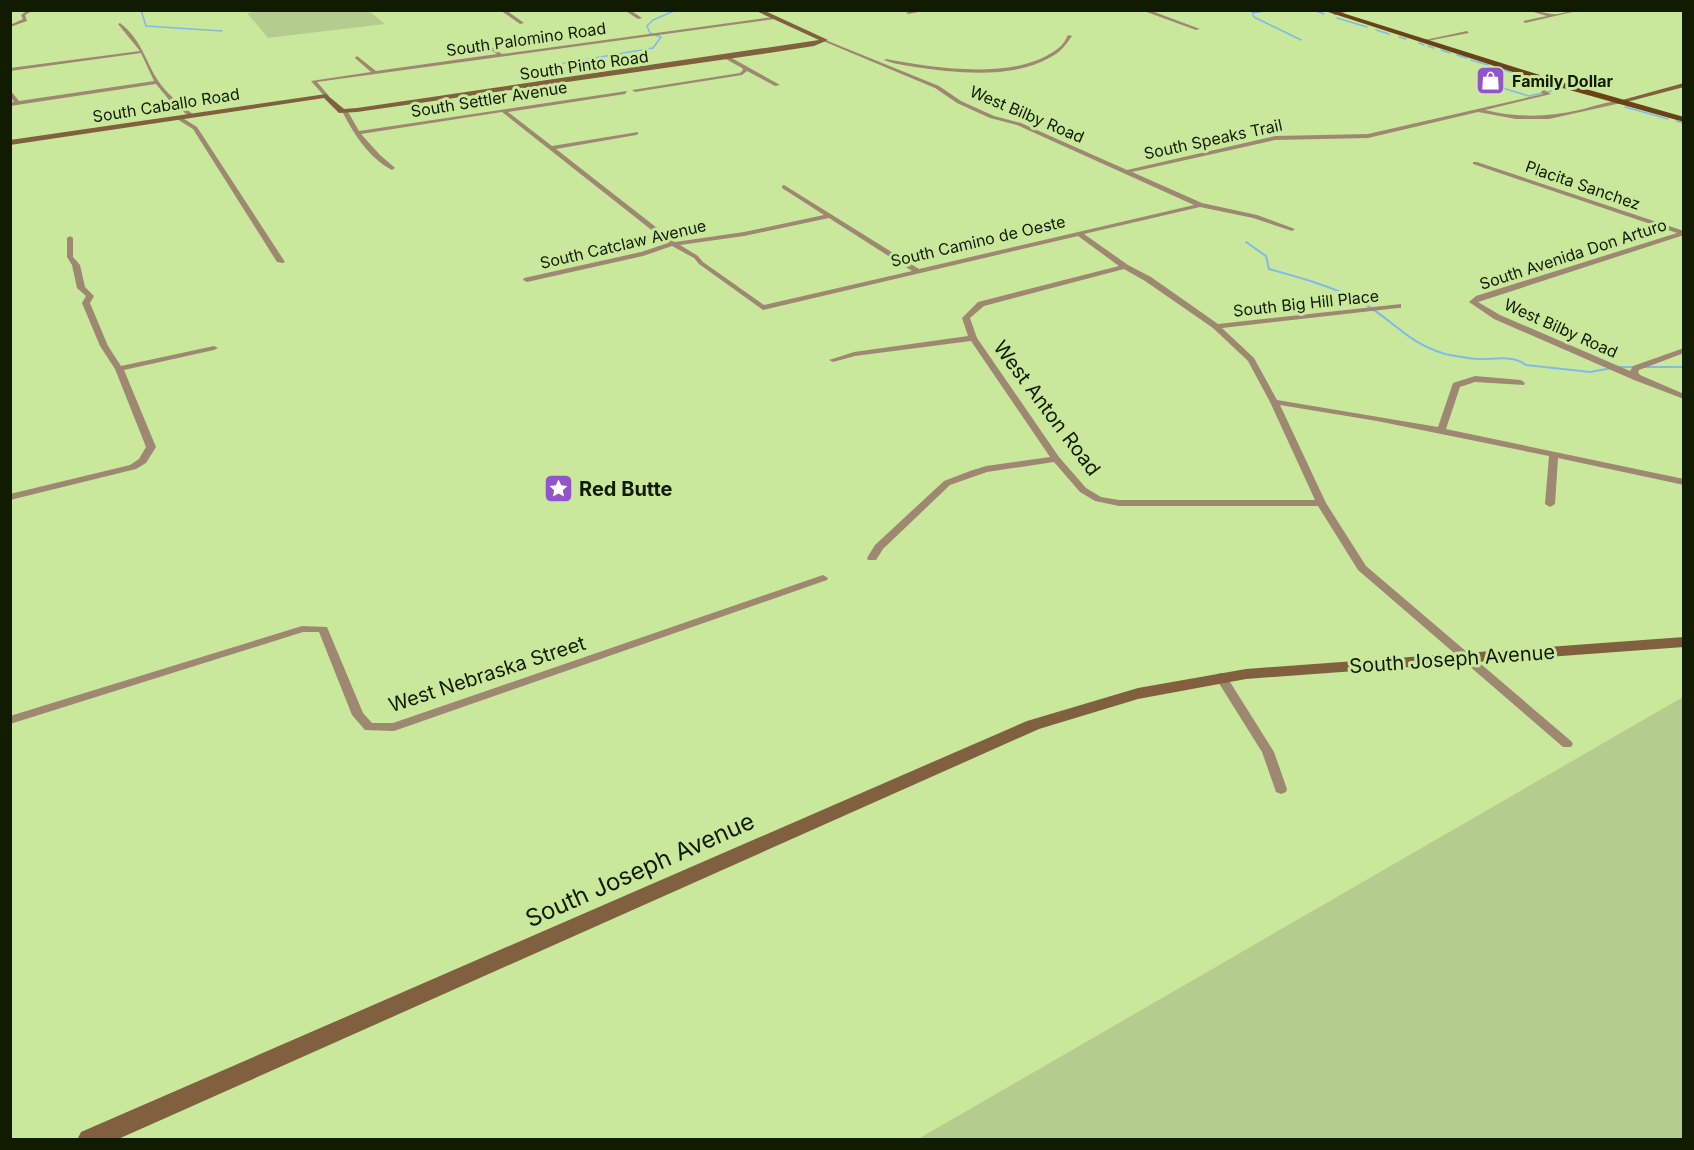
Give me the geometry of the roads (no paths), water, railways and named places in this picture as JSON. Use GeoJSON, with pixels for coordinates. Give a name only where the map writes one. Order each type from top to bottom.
{"type":"FeatureCollection","features":[{"type":"Feature","properties":{"kind":"main road"},"geometry":{"type":"LineString","coordinates":[[1325,10],[1557,82],[1683,118]]}},
{"type":"Feature","properties":{"kind":"street"},"geometry":{"type":"LineString","coordinates":[[12,26],[25,20],[23,15],[32,10]]}},
{"type":"Feature","properties":{"kind":"street"},"geometry":{"type":"LineString","coordinates":[[502,10],[522,23]]}},
{"type":"Feature","properties":{"kind":"street"},"geometry":{"type":"LineString","coordinates":[[626,10],[640,18]]}},
{"type":"Feature","properties":{"kind":"street","name":"West Bilby Road"},"geometry":{"type":"LineString","coordinates":[[757,10],[937,87],[959,102],[992,117],[1019,124],[1200,206],[1255,216],[1292,229]]}},
{"type":"Feature","properties":{"kind":"street"},"geometry":{"type":"LineString","coordinates":[[908,13],[926,10]]}},
{"type":"Feature","properties":{"kind":"street"},"geometry":{"type":"LineString","coordinates":[[1143,10],[1198,29]]}},
{"type":"Feature","properties":{"kind":"street"},"geometry":{"type":"LineString","coordinates":[[1335,14],[1352,10]]}},
{"type":"Feature","properties":{"kind":"street"},"geometry":{"type":"LineString","coordinates":[[1529,10],[1554,16]]}},
{"type":"Feature","properties":{"kind":"street"},"geometry":{"type":"LineString","coordinates":[[1525,22],[1579,10]]}},
{"type":"Feature","properties":{"kind":"street","name":"South Palomino Road"},"geometry":{"type":"LineString","coordinates":[[326,96],[314,83],[318,79],[773,18]]}},
{"type":"Feature","properties":{"kind":"street"},"geometry":{"type":"LineString","coordinates":[[120,24],[141,52],[157,82],[172,100],[192,116]]}},
{"type":"Feature","properties":{"kind":"street"},"geometry":{"type":"LineString","coordinates":[[1422,41],[1467,33]]}},
{"type":"Feature","properties":{"kind":"street"},"geometry":{"type":"LineString","coordinates":[[867,58],[952,69],[1009,70],[1035,64],[1052,55],[1064,46],[1070,36]]}},
{"type":"Feature","properties":{"kind":"street","name":"South Pinto Road"},"geometry":{"type":"LineString","coordinates":[[345,111],[814,44],[825,40]]}},
{"type":"Feature","properties":{"kind":"street"},"geometry":{"type":"LineString","coordinates":[[480,41],[500,54]]}},
{"type":"Feature","properties":{"kind":"street"},"geometry":{"type":"LineString","coordinates":[[10,70],[141,52]]}},
{"type":"Feature","properties":{"kind":"street"},"geometry":{"type":"LineString","coordinates":[[357,57],[374,72]]}},
{"type":"Feature","properties":{"kind":"street"},"geometry":{"type":"LineString","coordinates":[[726,57],[743,71],[777,85]]}},
{"type":"Feature","properties":{"kind":"street"},"geometry":{"type":"LineString","coordinates":[[635,90],[743,71]]}},
{"type":"Feature","properties":{"kind":"street"},"geometry":{"type":"LineString","coordinates":[[10,91],[14,103],[157,82]]}},
{"type":"Feature","properties":{"kind":"street"},"geometry":{"type":"LineString","coordinates":[[1477,110],[1535,123],[1683,85]]}},
{"type":"Feature","properties":{"kind":"street","name":"South Settler Avenue"},"geometry":{"type":"LineString","coordinates":[[357,133],[625,92]]}},
{"type":"Feature","properties":{"kind":"street","name":"South Speaks Trail"},"geometry":{"type":"LineString","coordinates":[[1126,172],[1275,138],[1368,136],[1548,94],[1544,92]]}},
{"type":"Feature","properties":{"kind":"street"},"geometry":{"type":"LineString","coordinates":[[326,96],[345,111],[350,124],[357,133],[379,159],[392,168]]}},
{"type":"Feature","properties":{"kind":"street","name":"South Caballo Road"},"geometry":{"type":"LineString","coordinates":[[10,143],[326,96]]}},
{"type":"Feature","properties":{"kind":"street"},"geometry":{"type":"LineString","coordinates":[[504,111],[673,244]]}},
{"type":"Feature","properties":{"kind":"street"},"geometry":{"type":"LineString","coordinates":[[179,118],[195,128],[281,262]]}},
{"type":"Feature","properties":{"kind":"street"},"geometry":{"type":"LineString","coordinates":[[551,148],[636,133]]}},
{"type":"Feature","properties":{"kind":"street","name":"Placita Sanchez"},"geometry":{"type":"LineString","coordinates":[[1474,163],[1683,233]]}},
{"type":"Feature","properties":{"kind":"street"},"geometry":{"type":"LineString","coordinates":[[784,188],[917,271]]}},
{"type":"Feature","properties":{"kind":"street","name":"South Camino de Oeste"},"geometry":{"type":"LineString","coordinates":[[673,244],[696,256],[701,263],[763,308],[1200,206]]}},
{"type":"Feature","properties":{"kind":"street","name":"South Catclaw Avenue"},"geometry":{"type":"LineString","coordinates":[[527,280],[644,254],[673,244],[744,234],[831,216]]}},
{"type":"Feature","properties":{"kind":"street"},"geometry":{"type":"LineString","coordinates":[[1078,233],[1216,327],[1251,360],[1274,402],[1321,503],[1362,568],[1567,744]]}},
{"type":"Feature","properties":{"kind":"street","name":"South Avenida Don Arturo"},"geometry":{"type":"LineString","coordinates":[[1473,305],[1479,298],[1683,233]]}},
{"type":"Feature","properties":{"kind":"street"},"geometry":{"type":"LineString","coordinates":[[10,497],[133,467],[143,461],[151,447],[119,369],[107,356],[96,321],[86,303],[90,296],[81,288],[76,265],[70,257],[70,238]]}},
{"type":"Feature","properties":{"kind":"street","name":"West Anton Road"},"geometry":{"type":"LineString","coordinates":[[1125,267],[981,304],[966,318],[973,338],[1056,459],[1083,490],[1098,499],[1119,503],[1321,503]]}},
{"type":"Feature","properties":{"kind":"street","name":"West Bilby Road"},"geometry":{"type":"LineString","coordinates":[[1473,305],[1683,397]]}},
{"type":"Feature","properties":{"kind":"street","name":"South Big Hill Place"},"geometry":{"type":"LineString","coordinates":[[1216,327],[1398,306]]}},
{"type":"Feature","properties":{"kind":"street"},"geometry":{"type":"LineString","coordinates":[[832,360],[854,354],[973,338]]}},
{"type":"Feature","properties":{"kind":"street"},"geometry":{"type":"LineString","coordinates":[[119,369],[214,348]]}},
{"type":"Feature","properties":{"kind":"street","name":"West Bilby Road"},"geometry":{"type":"LineString","coordinates":[[1637,378],[1634,372],[1636,368],[1683,350]]}},
{"type":"Feature","properties":{"kind":"street"},"geometry":{"type":"LineString","coordinates":[[1442,430],[1456,385],[1475,379],[1521,383]]}},
{"type":"Feature","properties":{"kind":"street"},"geometry":{"type":"LineString","coordinates":[[1274,402],[1330,409],[1442,430],[1683,482]]}},
{"type":"Feature","properties":{"kind":"street"},"geometry":{"type":"LineString","coordinates":[[1550,504],[1554,455]]}},
{"type":"Feature","properties":{"kind":"street"},"geometry":{"type":"LineString","coordinates":[[872,558],[879,547],[947,483],[983,470],[1056,459]]}},
{"type":"Feature","properties":{"kind":"street","name":"West Nebraska Street"},"geometry":{"type":"LineString","coordinates":[[10,720],[302,629],[315,628],[323,629],[358,715],[369,726],[394,727],[823,578]]}},
{"type":"Feature","properties":{"kind":"street","name":"South Joseph Avenue"},"geometry":{"type":"LineString","coordinates":[[89,1140],[1033,725],[1092,705],[1147,690],[1221,677],[1683,642]]}},
{"type":"Feature","properties":{"kind":"street"},"geometry":{"type":"LineString","coordinates":[[1221,677],[1268,752],[1281,789]]}},
{"type":"Feature","properties":{"kind":"waterway"},"geometry":{"type":"LineString","coordinates":[[141,10],[146,26],[222,31]]}},
{"type":"Feature","properties":{"kind":"waterway"},"geometry":{"type":"LineString","coordinates":[[530,69],[653,48],[661,37],[650,33],[647,26],[653,20],[676,10]]}},
{"type":"Feature","properties":{"kind":"waterway"},"geometry":{"type":"LineString","coordinates":[[1272,10],[1252,13],[1254,17],[1301,40]]}},
{"type":"Feature","properties":{"kind":"waterway"},"geometry":{"type":"LineString","coordinates":[[1313,10],[1324,14]]}},
{"type":"Feature","properties":{"kind":"waterway"},"geometry":{"type":"LineString","coordinates":[[1337,18],[1367,27]]}},
{"type":"Feature","properties":{"kind":"waterway"},"geometry":{"type":"LineString","coordinates":[[1376,30],[1389,34]]}},
{"type":"Feature","properties":{"kind":"waterway"},"geometry":{"type":"LineString","coordinates":[[1399,37],[1406,39]]}},
{"type":"Feature","properties":{"kind":"waterway"},"geometry":{"type":"LineString","coordinates":[[1419,43],[1424,45]]}},
{"type":"Feature","properties":{"kind":"waterway"},"geometry":{"type":"LineString","coordinates":[[1428,46],[1434,48]]}},
{"type":"Feature","properties":{"kind":"waterway"},"geometry":{"type":"LineString","coordinates":[[1441,50],[1450,53]]}},
{"type":"Feature","properties":{"kind":"waterway"},"geometry":{"type":"LineString","coordinates":[[1457,55],[1467,58]]}},
{"type":"Feature","properties":{"kind":"waterway"},"geometry":{"type":"LineString","coordinates":[[1471,60],[1488,65]]}},
{"type":"Feature","properties":{"kind":"waterway"},"geometry":{"type":"LineString","coordinates":[[1495,67],[1526,77]]}},
{"type":"Feature","properties":{"kind":"waterway"},"geometry":{"type":"LineString","coordinates":[[1538,81],[1562,88]]}},
{"type":"Feature","properties":{"kind":"waterway"},"geometry":{"type":"LineString","coordinates":[[1486,83],[1529,96],[1542,93]]}},
{"type":"Feature","properties":{"kind":"waterway"},"geometry":{"type":"LineString","coordinates":[[1547,92],[1560,89]]}},
{"type":"Feature","properties":{"kind":"waterway"},"geometry":{"type":"LineString","coordinates":[[1625,107],[1668,119]]}},
{"type":"Feature","properties":{"kind":"waterway"},"geometry":{"type":"LineString","coordinates":[[1676,121],[1684,123]]}},
{"type":"Feature","properties":{"kind":"waterway"},"geometry":{"type":"LineString","coordinates":[[1246,242],[1266,256],[1269,269],[1350,296],[1371,308],[1420,344],[1445,354],[1477,359],[1509,359],[1526,365],[1590,372],[1612,368]]}},
{"type":"Feature","properties":{"kind":"waterway"},"geometry":{"type":"LineString","coordinates":[[1618,367],[1636,367]]}},
{"type":"Feature","properties":{"kind":"waterway"},"geometry":{"type":"LineString","coordinates":[[1645,367],[1684,367]]}},
{"type":"Feature","properties":{"kind":"place","name":"Family Dollar"},"geometry":{"type":"Point","coordinates":[1491,81]}},
{"type":"Feature","properties":{"kind":"place","name":"Red Butte"},"geometry":{"type":"Point","coordinates":[558,489]}}]}
